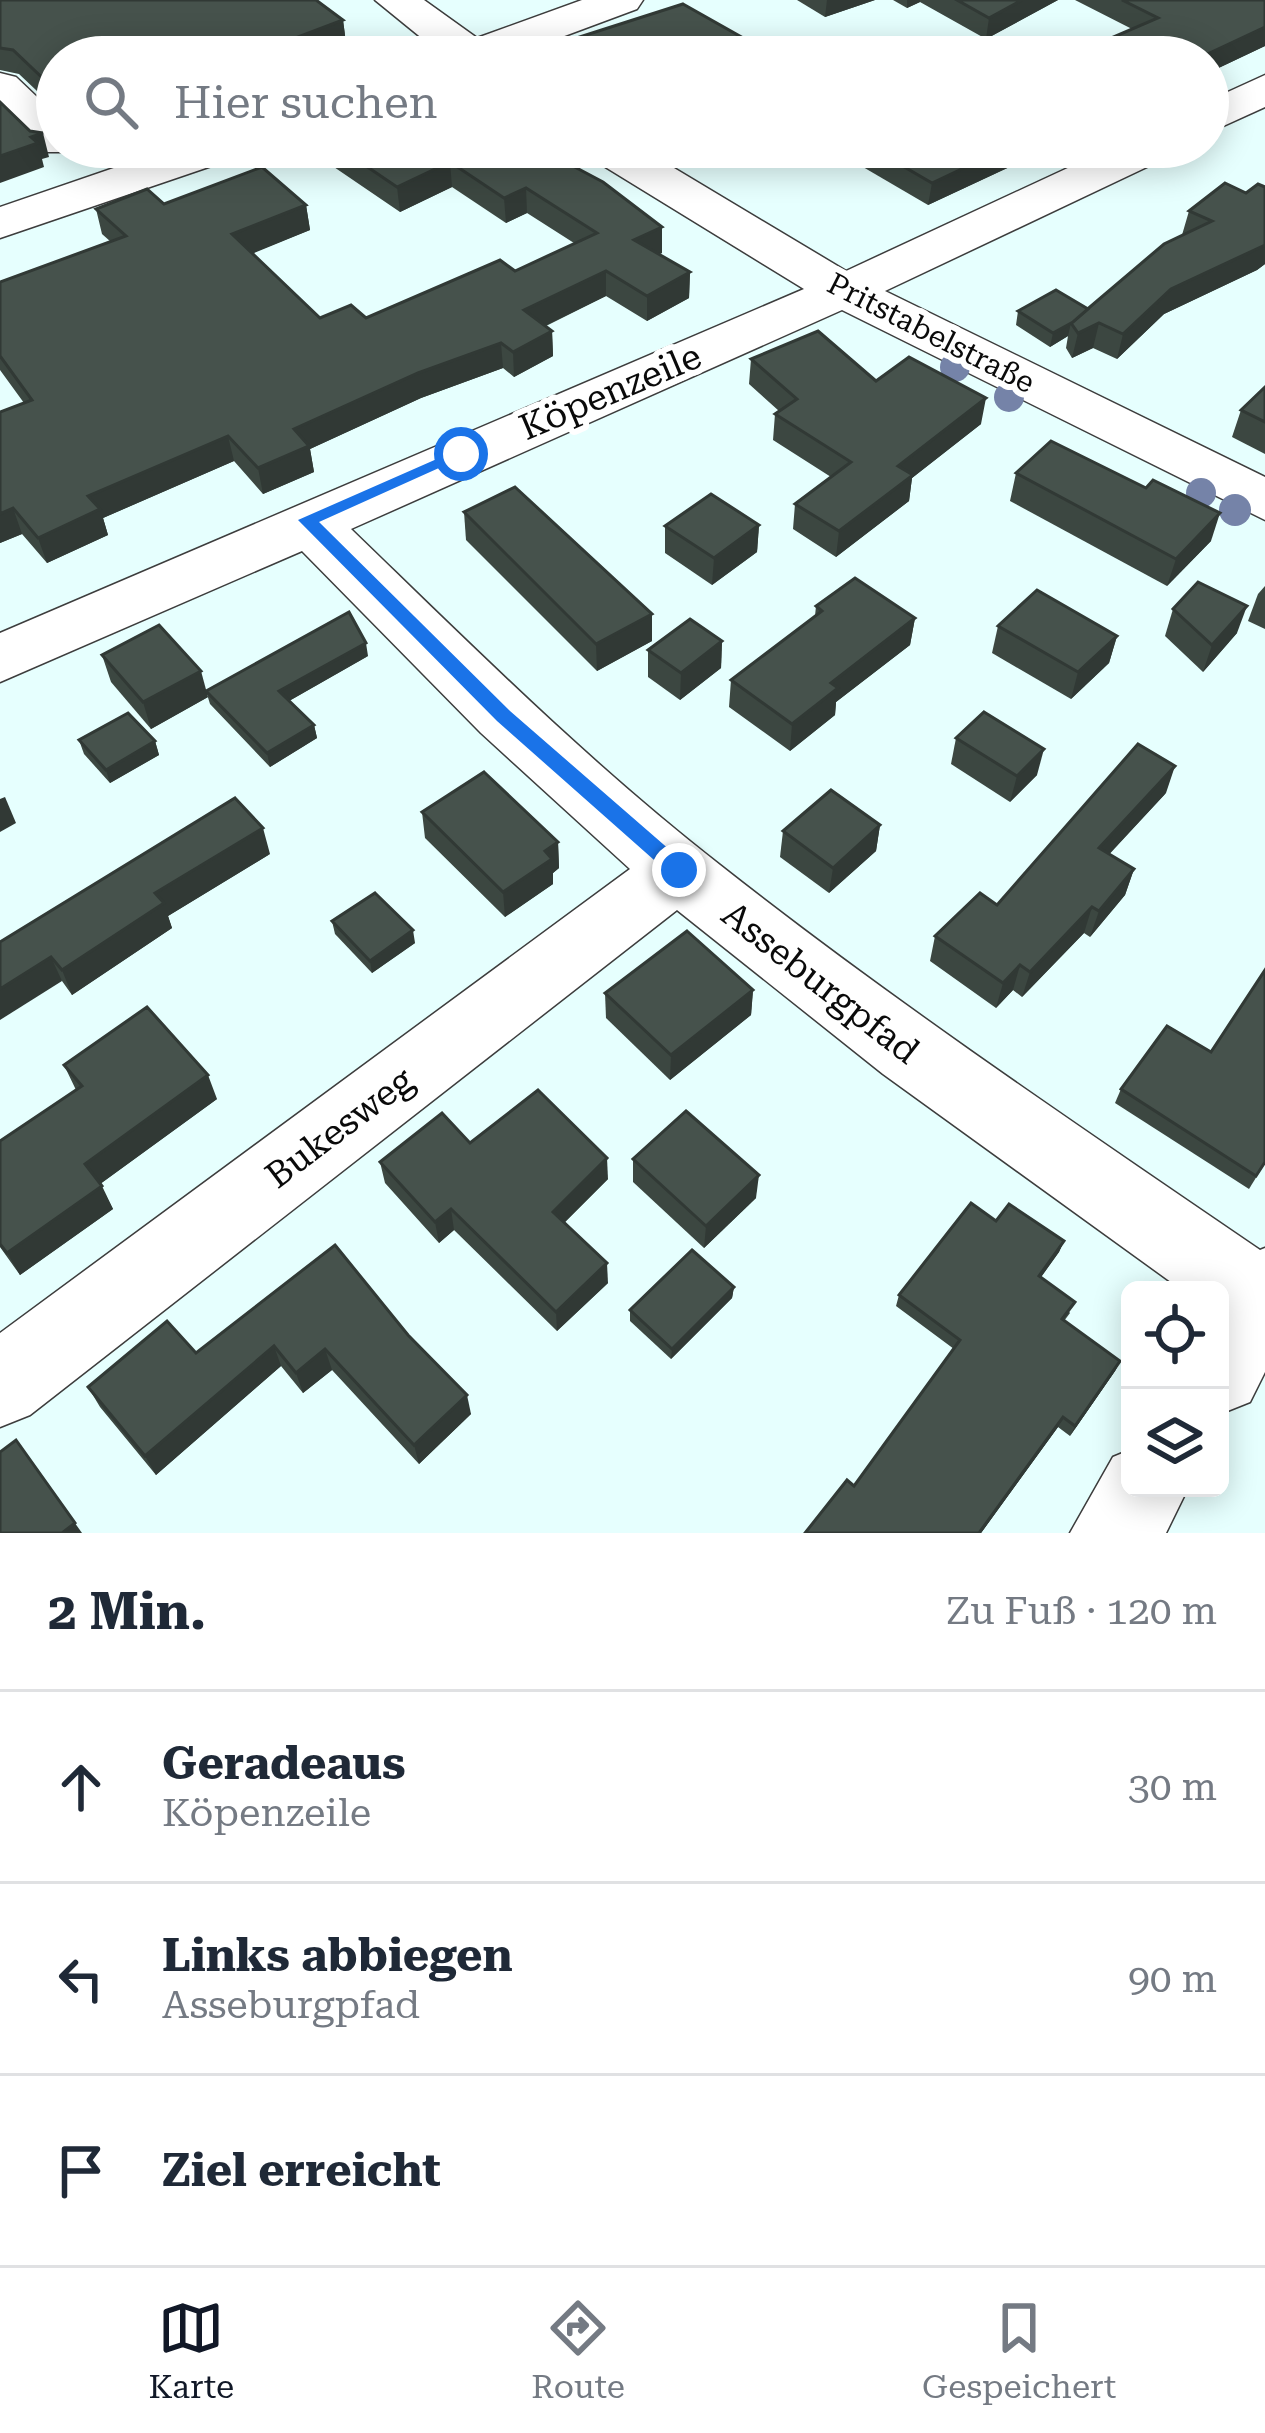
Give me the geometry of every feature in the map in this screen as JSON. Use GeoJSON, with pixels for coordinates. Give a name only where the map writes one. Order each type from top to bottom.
{"type":"FeatureCollection","features":[{"type":"Feature","properties":{"kind":"street"},"geometry":{"type":"LineString","coordinates":[[396,0],[444,36]]}},
{"type":"Feature","properties":{"kind":"street"},"geometry":{"type":"LineString","coordinates":[[525,36],[622,0]]}},
{"type":"Feature","properties":{"kind":"street"},"geometry":{"type":"LineString","coordinates":[[0,87],[36,122]]}},
{"type":"Feature","properties":{"kind":"street"},"geometry":{"type":"LineString","coordinates":[[1229,108],[1265,89]]}},
{"type":"Feature","properties":{"kind":"street"},"geometry":{"type":"LineString","coordinates":[[84,168],[104,188]]}},
{"type":"Feature","properties":{"kind":"street"},"geometry":{"type":"LineString","coordinates":[[0,223],[161,168]]}},
{"type":"Feature","properties":{"kind":"street","name":"Pritstabelstraße"},"geometry":{"type":"LineString","coordinates":[[641,168],[844,291],[1265,502]]}},
{"type":"Feature","properties":{"kind":"street","name":"Köpenzeile"},"geometry":{"type":"LineString","coordinates":[[0,659],[307,520],[844,291],[1106,168]]}},
{"type":"Feature","properties":{"kind":"street","name":"Asseburgpfad"},"geometry":{"type":"LineString","coordinates":[[307,520],[504,716],[679,870],[909,1051],[1263,1295]]}},
{"type":"Feature","properties":{"kind":"street","name":"Bukesweg"},"geometry":{"type":"LineString","coordinates":[[0,1384],[679,870]]}},
{"type":"Feature","properties":{"kind":"street"},"geometry":{"type":"LineString","coordinates":[[1229,1357],[1263,1295]]}},
{"type":"Feature","properties":{"kind":"street"},"geometry":{"type":"LineString","coordinates":[[1114,1533],[1138,1497]]}},
{"type":"Feature","properties":{"kind":"building"},"geometry":{"type":"Polygon","coordinates":[[[0,0],[316,0],[343,20],[301,36],[36,36],[36,72],[13,50],[0,48],[0,0]]]}},
{"type":"Feature","properties":{"kind":"building"},"geometry":{"type":"Polygon","coordinates":[[[957,0],[1022,0],[989,18],[957,0]]]}},
{"type":"Feature","properties":{"kind":"building"},"geometry":{"type":"Polygon","coordinates":[[[1122,0],[1265,0],[1265,27],[1229,44],[1229,36],[1116,36],[1158,18],[1122,0]]]}},
{"type":"Feature","properties":{"kind":"building"},"geometry":{"type":"Polygon","coordinates":[[[683,4],[740,36],[583,36],[683,4]]]}},
{"type":"Feature","properties":{"kind":"building"},"geometry":{"type":"Polygon","coordinates":[[[0,102],[36,132],[31,137],[36,144],[0,156],[0,102]]]}},
{"type":"Feature","properties":{"kind":"building"},"geometry":{"type":"Polygon","coordinates":[[[263,168],[306,205],[232,234],[320,318],[351,305],[366,318],[500,260],[515,271],[597,233],[526,188],[504,198],[459,168],[577,168],[662,227],[634,240],[690,272],[647,296],[606,271],[524,310],[552,331],[513,352],[501,343],[418,373],[294,429],[309,446],[258,468],[228,436],[88,496],[100,509],[38,538],[13,508],[0,514],[0,412],[32,400],[0,356],[0,282],[126,236],[96,209],[147,189],[164,204],[263,168]]]}},
{"type":"Feature","properties":{"kind":"building"},"geometry":{"type":"Polygon","coordinates":[[[369,168],[437,168],[397,187],[369,168]]]}},
{"type":"Feature","properties":{"kind":"building"},"geometry":{"type":"Polygon","coordinates":[[[906,168],[964,168],[932,183],[906,168]]]}},
{"type":"Feature","properties":{"kind":"building"},"geometry":{"type":"Polygon","coordinates":[[[1225,183],[1246,193],[1258,184],[1265,187],[1265,245],[1171,289],[1123,334],[1099,323],[1078,333],[1071,323],[1164,244],[1212,221],[1189,211],[1225,183]]]}},
{"type":"Feature","properties":{"kind":"building"},"geometry":{"type":"Polygon","coordinates":[[[1056,290],[1088,309],[1053,333],[1018,311],[1056,290]]]}},
{"type":"Feature","properties":{"kind":"building"},"geometry":{"type":"Polygon","coordinates":[[[818,331],[876,381],[909,357],[986,398],[898,466],[913,475],[839,531],[795,504],[851,462],[775,414],[797,399],[751,359],[818,331]]]}},
{"type":"Feature","properties":{"kind":"building"},"geometry":{"type":"Polygon","coordinates":[[[1265,387],[1265,422],[1241,410],[1265,387]]]}},
{"type":"Feature","properties":{"kind":"building"},"geometry":{"type":"Polygon","coordinates":[[[1051,441],[1146,488],[1153,480],[1220,513],[1176,559],[1016,473],[1051,441]]]}},
{"type":"Feature","properties":{"kind":"building"},"geometry":{"type":"Polygon","coordinates":[[[515,487],[652,614],[596,644],[464,512],[515,487]]]}},
{"type":"Feature","properties":{"kind":"building"},"geometry":{"type":"Polygon","coordinates":[[[711,494],[759,525],[714,558],[665,526],[711,494]]]}},
{"type":"Feature","properties":{"kind":"building"},"geometry":{"type":"Polygon","coordinates":[[[855,578],[915,618],[831,683],[838,688],[792,724],[731,680],[822,611],[816,606],[855,578]]]}},
{"type":"Feature","properties":{"kind":"building"},"geometry":{"type":"Polygon","coordinates":[[[1198,582],[1247,606],[1212,645],[1173,609],[1198,582]]]}},
{"type":"Feature","properties":{"kind":"building"},"geometry":{"type":"Polygon","coordinates":[[[1037,590],[1117,636],[1078,672],[998,626],[1037,590]]]}},
{"type":"Feature","properties":{"kind":"building"},"geometry":{"type":"Polygon","coordinates":[[[349,612],[366,643],[279,691],[314,725],[267,753],[206,691],[349,612]]]}},
{"type":"Feature","properties":{"kind":"building"},"geometry":{"type":"Polygon","coordinates":[[[690,619],[722,641],[681,673],[648,650],[690,619]]]}},
{"type":"Feature","properties":{"kind":"building"},"geometry":{"type":"Polygon","coordinates":[[[159,625],[201,671],[143,702],[102,655],[159,625]]]}},
{"type":"Feature","properties":{"kind":"building"},"geometry":{"type":"Polygon","coordinates":[[[984,712],[1044,749],[1017,776],[956,738],[984,712]]]}},
{"type":"Feature","properties":{"kind":"building"},"geometry":{"type":"Polygon","coordinates":[[[128,713],[155,741],[106,770],[79,740],[128,713]]]}},
{"type":"Feature","properties":{"kind":"building"},"geometry":{"type":"Polygon","coordinates":[[[1138,744],[1175,766],[1099,848],[1134,869],[1099,911],[1092,907],[1030,972],[1020,965],[1003,983],[935,936],[980,893],[997,905],[1138,744]]]}},
{"type":"Feature","properties":{"kind":"building"},"geometry":{"type":"Polygon","coordinates":[[[484,772],[558,842],[545,851],[552,859],[503,892],[422,812],[484,772]]]}},
{"type":"Feature","properties":{"kind":"building"},"geometry":{"type":"Polygon","coordinates":[[[831,790],[880,825],[833,868],[783,831],[831,790]]]}},
{"type":"Feature","properties":{"kind":"building"},"geometry":{"type":"Polygon","coordinates":[[[235,798],[263,828],[155,893],[164,903],[62,970],[51,957],[0,989],[0,942],[235,798]]]}},
{"type":"Feature","properties":{"kind":"building"},"geometry":{"type":"Polygon","coordinates":[[[375,893],[413,930],[370,961],[332,921],[375,893]]]}},
{"type":"Feature","properties":{"kind":"building"},"geometry":{"type":"Polygon","coordinates":[[[687,931],[753,990],[671,1055],[605,993],[687,931]]]}},
{"type":"Feature","properties":{"kind":"building"},"geometry":{"type":"Polygon","coordinates":[[[1265,970],[1265,1162],[1256,1176],[1121,1089],[1167,1026],[1211,1052],[1265,970]]]}},
{"type":"Feature","properties":{"kind":"building"},"geometry":{"type":"Polygon","coordinates":[[[147,1007],[208,1075],[85,1164],[102,1186],[7,1253],[0,1244],[0,1141],[82,1086],[64,1065],[147,1007]]]}},
{"type":"Feature","properties":{"kind":"building"},"geometry":{"type":"Polygon","coordinates":[[[538,1090],[607,1158],[553,1212],[607,1263],[556,1312],[451,1209],[435,1222],[380,1162],[442,1113],[470,1143],[538,1090]]]}},
{"type":"Feature","properties":{"kind":"building"},"geometry":{"type":"Polygon","coordinates":[[[686,1111],[759,1175],[706,1226],[633,1159],[686,1111]]]}},
{"type":"Feature","properties":{"kind":"building"},"geometry":{"type":"Polygon","coordinates":[[[971,1203],[996,1221],[1009,1204],[1064,1241],[1039,1276],[1075,1302],[1062,1319],[1120,1361],[1075,1426],[1063,1417],[979,1533],[805,1533],[847,1480],[854,1486],[960,1340],[899,1295],[971,1203]]]}},
{"type":"Feature","properties":{"kind":"building"},"geometry":{"type":"Polygon","coordinates":[[[335,1245],[408,1335],[467,1395],[414,1445],[325,1349],[296,1373],[274,1346],[145,1456],[88,1387],[167,1321],[196,1353],[335,1245]]]}},
{"type":"Feature","properties":{"kind":"building"},"geometry":{"type":"Polygon","coordinates":[[[692,1250],[734,1287],[672,1349],[630,1310],[692,1250]]]}},
{"type":"Feature","properties":{"kind":"building"},"geometry":{"type":"Polygon","coordinates":[[[16,1440],[75,1523],[62,1533],[0,1533],[0,1452],[16,1440]]]}},
{"type":"Feature","properties":{"kind":"route"},"geometry":{"type":"LineString","coordinates":[[461,454],[307,520],[504,716],[679,870]]}}]}
